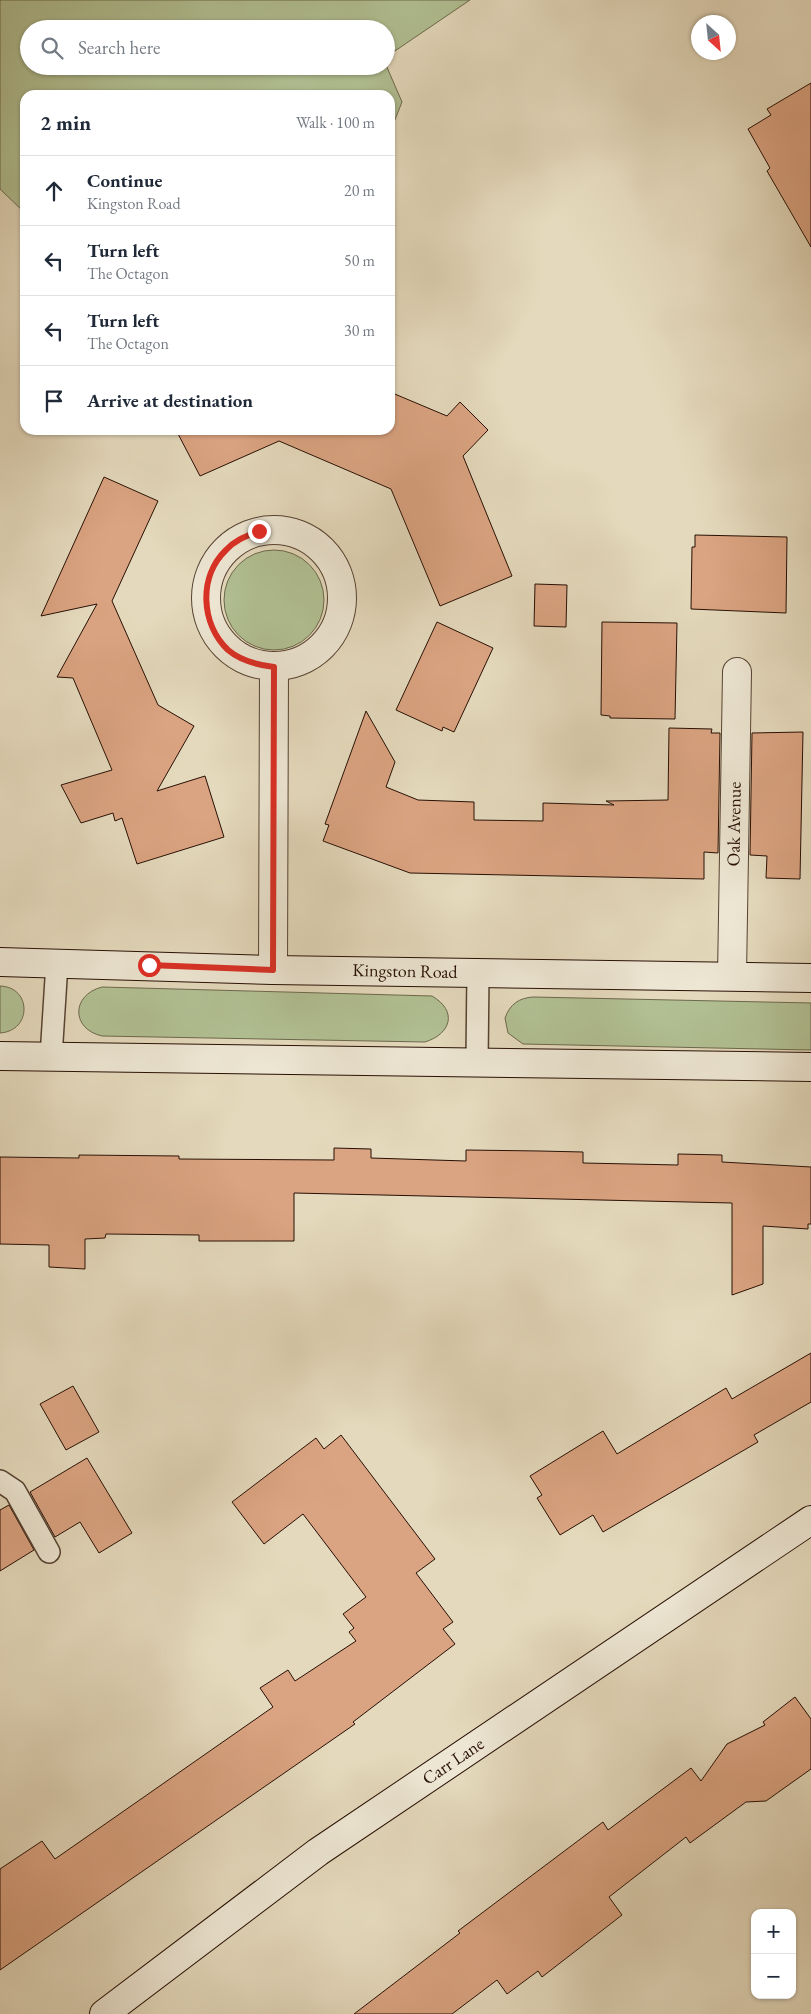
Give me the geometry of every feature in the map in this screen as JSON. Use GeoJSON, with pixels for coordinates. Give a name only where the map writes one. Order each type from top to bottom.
{"type":"FeatureCollection","features":[{"type":"Feature","properties":{"kind":"street"},"geometry":{"type":"LineString","coordinates":[[279,530],[304,536],[326,552],[337,569],[342,588],[342,608],[334,632],[318,651],[298,662],[274,667],[258,665],[243,659],[229,650],[217,637],[209,621],[206,604],[207,584],[214,566],[225,550],[241,538],[259,531],[279,530]]}},
{"type":"Feature","properties":{"kind":"street"},"geometry":{"type":"LineString","coordinates":[[273,970],[274,667]]}},
{"type":"Feature","properties":{"kind":"street","name":"Oak Avenue"},"geometry":{"type":"LineString","coordinates":[[732,976],[737,672]]}},
{"type":"Feature","properties":{"kind":"street","name":"Kingston Road"},"geometry":{"type":"LineString","coordinates":[[0,962],[273,970],[811,978]]}},
{"type":"Feature","properties":{"kind":"street"},"geometry":{"type":"LineString","coordinates":[[0,1056],[811,1067]]}},
{"type":"Feature","properties":{"kind":"street","name":"Carr Lane"},"geometry":{"type":"LineString","coordinates":[[104,2014],[318,1852],[811,1520]]}},
{"type":"Feature","properties":{"kind":"lane"},"geometry":{"type":"LineString","coordinates":[[51,1057],[56,963]]}},
{"type":"Feature","properties":{"kind":"lane"},"geometry":{"type":"LineString","coordinates":[[477,1062],[478,972]]}},
{"type":"Feature","properties":{"kind":"lane"},"geometry":{"type":"LineString","coordinates":[[0,1481],[14,1491],[50,1552]]}},
{"type":"Feature","properties":{"kind":"green space"},"geometry":{"type":"Polygon","coordinates":[[[0,0],[470,0],[395,51],[395,20],[20,20],[20,75],[390,75],[402,102],[395,120],[395,90],[20,90],[20,208],[0,189],[0,0]]]}},
{"type":"Feature","properties":{"kind":"green space"},"geometry":{"type":"Polygon","coordinates":[[[274,550],[284,551],[302,558],[316,572],[323,590],[323,610],[316,628],[302,642],[284,649],[274,650],[264,649],[246,642],[232,628],[225,610],[224,600],[225,590],[232,572],[246,558],[264,551],[274,550]]]}},
{"type":"Feature","properties":{"kind":"green space"},"geometry":{"type":"Polygon","coordinates":[[[0,986],[10,988],[18,993],[24,1009],[18,1025],[0,1033],[0,986]]]}},
{"type":"Feature","properties":{"kind":"green space"},"geometry":{"type":"Polygon","coordinates":[[[102,987],[432,996],[446,1008],[448,1022],[441,1034],[425,1042],[102,1036],[85,1027],[80,1020],[79,1012],[80,1004],[85,997],[92,991],[102,987]]]}},
{"type":"Feature","properties":{"kind":"green space"},"geometry":{"type":"Polygon","coordinates":[[[533,997],[811,1003],[811,1050],[523,1044],[508,1033],[505,1018],[516,1003],[533,997]]]}},
{"type":"Feature","properties":{"kind":"building"},"geometry":{"type":"Polygon","coordinates":[[[811,83],[811,247],[767,171],[770,168],[748,129],[771,115],[767,109],[811,83]]]}},
{"type":"Feature","properties":{"kind":"building"},"geometry":{"type":"Polygon","coordinates":[[[395,394],[447,416],[460,402],[488,430],[463,456],[512,576],[440,606],[391,489],[279,441],[200,476],[179,435],[395,435],[395,394]]]}},
{"type":"Feature","properties":{"kind":"building"},"geometry":{"type":"Polygon","coordinates":[[[104,477],[158,501],[112,601],[158,705],[194,726],[157,791],[205,776],[224,837],[137,864],[122,818],[115,821],[113,813],[81,823],[61,785],[112,770],[73,678],[57,677],[97,604],[41,616],[104,477]]]}},
{"type":"Feature","properties":{"kind":"building"},"geometry":{"type":"Polygon","coordinates":[[[695,535],[787,537],[786,613],[691,609],[692,547],[695,547],[695,535]]]}},
{"type":"Feature","properties":{"kind":"building"},"geometry":{"type":"Polygon","coordinates":[[[535,584],[567,585],[566,627],[534,626],[535,584]]]}},
{"type":"Feature","properties":{"kind":"building"},"geometry":{"type":"Polygon","coordinates":[[[437,622],[493,648],[454,732],[443,727],[442,731],[396,710],[437,622]]]}},
{"type":"Feature","properties":{"kind":"building"},"geometry":{"type":"Polygon","coordinates":[[[602,622],[677,623],[675,719],[610,718],[610,716],[601,715],[602,622]]]}},
{"type":"Feature","properties":{"kind":"building"},"geometry":{"type":"Polygon","coordinates":[[[366,711],[395,762],[386,787],[418,800],[474,802],[474,820],[543,821],[543,803],[614,805],[606,801],[668,800],[669,728],[712,729],[711,733],[720,733],[718,853],[704,852],[704,879],[410,873],[323,841],[329,825],[325,824],[366,711]]]}},
{"type":"Feature","properties":{"kind":"building"},"geometry":{"type":"Polygon","coordinates":[[[803,732],[800,879],[766,878],[767,856],[750,855],[752,733],[803,732]]]}},
{"type":"Feature","properties":{"kind":"building"},"geometry":{"type":"Polygon","coordinates":[[[334,1148],[371,1149],[371,1158],[466,1161],[466,1150],[540,1151],[583,1152],[583,1163],[678,1165],[678,1154],[722,1155],[722,1162],[811,1167],[811,1224],[808,1224],[808,1229],[763,1226],[763,1284],[732,1295],[732,1203],[294,1193],[294,1241],[199,1241],[199,1235],[106,1234],[105,1238],[85,1239],[85,1269],[49,1267],[49,1245],[0,1244],[0,1157],[79,1158],[79,1155],[179,1156],[179,1159],[334,1160],[334,1148]]]}},
{"type":"Feature","properties":{"kind":"building"},"geometry":{"type":"Polygon","coordinates":[[[811,1353],[811,1402],[754,1435],[758,1442],[603,1532],[593,1515],[560,1535],[537,1498],[542,1495],[530,1476],[603,1431],[617,1454],[726,1388],[732,1399],[811,1353]]]}},
{"type":"Feature","properties":{"kind":"building"},"geometry":{"type":"Polygon","coordinates":[[[73,1386],[99,1432],[66,1450],[40,1404],[73,1386]]]}},
{"type":"Feature","properties":{"kind":"building"},"geometry":{"type":"Polygon","coordinates":[[[341,1435],[435,1559],[416,1573],[453,1622],[443,1629],[455,1644],[353,1722],[355,1724],[0,1970],[0,1869],[42,1841],[55,1859],[273,1707],[260,1688],[288,1670],[295,1681],[356,1641],[349,1632],[354,1628],[343,1614],[366,1597],[303,1514],[264,1544],[232,1502],[316,1438],[324,1449],[341,1435]]]}},
{"type":"Feature","properties":{"kind":"building"},"geometry":{"type":"Polygon","coordinates":[[[87,1458],[132,1533],[99,1553],[80,1522],[55,1537],[30,1492],[87,1458]]]}},
{"type":"Feature","properties":{"kind":"building"},"geometry":{"type":"Polygon","coordinates":[[[9,1505],[34,1550],[0,1571],[0,1510],[9,1505]]]}},
{"type":"Feature","properties":{"kind":"building"},"geometry":{"type":"Polygon","coordinates":[[[795,1697],[811,1719],[811,1769],[766,1801],[746,1802],[690,1843],[686,1837],[609,1897],[622,1915],[542,1977],[538,1971],[507,1994],[497,1980],[452,2014],[354,2014],[460,1933],[458,1931],[603,1822],[608,1830],[691,1768],[701,1781],[727,1744],[765,1725],[763,1722],[795,1697]]]}},
{"type":"Feature","properties":{"kind":"route"},"geometry":{"type":"LineString","coordinates":[[149,965],[273,970],[274,667],[258,665],[243,659],[229,650],[217,637],[209,621],[206,604],[207,584],[214,566],[225,550],[241,538],[259,531]]}}]}
